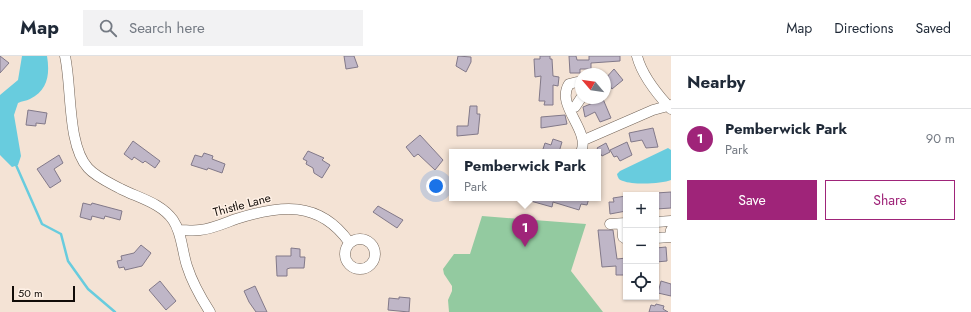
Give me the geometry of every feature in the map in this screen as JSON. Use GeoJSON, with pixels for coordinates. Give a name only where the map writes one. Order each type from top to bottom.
{"type":"FeatureCollection","features":[{"type":"Feature","properties":{"kind":"street"},"geometry":{"type":"LineString","coordinates":[[65,56],[74,138],[87,168],[94,174],[119,188],[156,204],[173,219],[179,230],[187,267],[202,301],[210,312]]}},
{"type":"Feature","properties":{"kind":"street"},"geometry":{"type":"LineString","coordinates":[[584,140],[670,106],[650,84],[637,56]]}},
{"type":"Feature","properties":{"kind":"street"},"geometry":{"type":"LineString","coordinates":[[575,82],[569,84],[564,90],[565,101],[571,108],[584,140],[582,149]]}},
{"type":"Feature","properties":{"kind":"street"},"geometry":{"type":"LineString","coordinates":[[571,108],[575,107],[577,104]]}},
{"type":"Feature","properties":{"kind":"street","name":"Thistle Lane"},"geometry":{"type":"LineString","coordinates":[[179,230],[202,230],[247,216],[276,209],[289,208],[313,212],[326,218],[342,231],[349,242]]}},
{"type":"Feature","properties":{"kind":"street"},"geometry":{"type":"LineString","coordinates":[[610,224],[623,224]]}},
{"type":"Feature","properties":{"kind":"street"},"geometry":{"type":"LineString","coordinates":[[659,224],[671,230]]}},
{"type":"Feature","properties":{"kind":"street"},"geometry":{"type":"LineString","coordinates":[[659,236],[671,230]]}},
{"type":"Feature","properties":{"kind":"green space"},"geometry":{"type":"Polygon","coordinates":[[[482,216],[586,224],[571,271],[603,312],[449,312],[448,300],[452,291],[452,286],[444,274],[443,269],[454,254],[470,254],[482,216]]]}},
{"type":"Feature","properties":{"kind":"water"},"geometry":{"type":"Polygon","coordinates":[[[22,56],[47,56],[48,75],[41,91],[30,99],[18,103],[14,115],[21,156],[18,165],[12,167],[0,155],[0,95],[18,80],[22,56]]]}},
{"type":"Feature","properties":{"kind":"water"},"geometry":{"type":"Polygon","coordinates":[[[668,148],[671,150],[671,180],[654,183],[640,183],[628,182],[618,178],[617,174],[620,171],[668,148]]]}},
{"type":"Feature","properties":{"kind":"building"},"geometry":{"type":"Polygon","coordinates":[[[0,56],[9,63],[0,73],[0,56]]]}},
{"type":"Feature","properties":{"kind":"building"},"geometry":{"type":"Polygon","coordinates":[[[344,56],[354,56],[358,67],[346,69],[344,56]]]}},
{"type":"Feature","properties":{"kind":"building"},"geometry":{"type":"Polygon","coordinates":[[[458,56],[471,57],[471,62],[466,72],[456,66],[458,56]]]}},
{"type":"Feature","properties":{"kind":"building"},"geometry":{"type":"Polygon","coordinates":[[[540,56],[550,56],[550,59],[552,59],[553,76],[559,77],[558,86],[553,85],[553,105],[544,105],[545,101],[539,101],[541,76],[535,77],[534,59],[540,59],[540,56]]]}},
{"type":"Feature","properties":{"kind":"building"},"geometry":{"type":"Polygon","coordinates":[[[569,56],[576,56],[577,60],[589,60],[589,56],[620,56],[620,61],[591,63],[591,68],[575,68],[575,73],[570,73],[569,56]]]}},
{"type":"Feature","properties":{"kind":"building"},"geometry":{"type":"Polygon","coordinates":[[[614,69],[623,80],[612,89],[611,88],[611,72],[614,69]]]}},
{"type":"Feature","properties":{"kind":"building"},"geometry":{"type":"Polygon","coordinates":[[[590,104],[605,104],[611,118],[600,122],[595,112],[585,117],[583,107],[590,104]]]}},
{"type":"Feature","properties":{"kind":"building"},"geometry":{"type":"Polygon","coordinates":[[[470,106],[477,106],[477,114],[480,114],[478,134],[457,136],[457,126],[468,126],[470,106]]]}},
{"type":"Feature","properties":{"kind":"building"},"geometry":{"type":"Polygon","coordinates":[[[28,110],[47,113],[45,124],[36,123],[36,126],[26,125],[28,110]]]}},
{"type":"Feature","properties":{"kind":"building"},"geometry":{"type":"Polygon","coordinates":[[[565,115],[567,124],[541,128],[541,117],[565,115]]]}},
{"type":"Feature","properties":{"kind":"building"},"geometry":{"type":"Polygon","coordinates":[[[653,128],[658,147],[646,148],[642,140],[631,142],[629,133],[653,128]]]}},
{"type":"Feature","properties":{"kind":"building"},"geometry":{"type":"Polygon","coordinates":[[[420,135],[443,160],[435,170],[418,154],[414,157],[406,147],[420,135]]]}},
{"type":"Feature","properties":{"kind":"building"},"geometry":{"type":"Polygon","coordinates":[[[553,139],[562,142],[560,149],[543,149],[545,143],[551,145],[553,139]]]}},
{"type":"Feature","properties":{"kind":"building"},"geometry":{"type":"Polygon","coordinates":[[[133,141],[160,161],[155,168],[145,161],[143,163],[134,157],[132,160],[124,154],[133,141]]]}},
{"type":"Feature","properties":{"kind":"building"},"geometry":{"type":"Polygon","coordinates":[[[627,142],[632,155],[620,161],[617,156],[614,157],[610,150],[627,142]]]}},
{"type":"Feature","properties":{"kind":"building"},"geometry":{"type":"Polygon","coordinates":[[[606,143],[610,152],[602,156],[601,149],[597,148],[606,143]]]}},
{"type":"Feature","properties":{"kind":"building"},"geometry":{"type":"Polygon","coordinates":[[[308,151],[324,158],[322,160],[330,165],[322,178],[314,173],[313,168],[306,164],[307,161],[303,159],[308,151]]]}},
{"type":"Feature","properties":{"kind":"building"},"geometry":{"type":"Polygon","coordinates":[[[204,153],[213,156],[212,159],[225,164],[222,173],[208,168],[207,170],[191,165],[195,155],[202,157],[204,153]]]}},
{"type":"Feature","properties":{"kind":"building"},"geometry":{"type":"Polygon","coordinates":[[[59,155],[63,163],[54,169],[61,181],[50,188],[37,169],[59,155]]]}},
{"type":"Feature","properties":{"kind":"building"},"geometry":{"type":"Polygon","coordinates":[[[671,192],[671,208],[659,209],[659,193],[671,192]]]}},
{"type":"Feature","properties":{"kind":"building"},"geometry":{"type":"Polygon","coordinates":[[[623,196],[623,212],[610,214],[609,202],[614,202],[613,198],[623,196]]]}},
{"type":"Feature","properties":{"kind":"building"},"geometry":{"type":"Polygon","coordinates":[[[531,201],[588,201],[587,205],[581,204],[579,210],[553,202],[552,207],[531,201]]]}},
{"type":"Feature","properties":{"kind":"building"},"geometry":{"type":"Polygon","coordinates":[[[83,203],[91,205],[92,203],[122,211],[120,220],[105,216],[104,219],[92,216],[91,220],[80,217],[83,203]]]}},
{"type":"Feature","properties":{"kind":"building"},"geometry":{"type":"Polygon","coordinates":[[[378,206],[403,220],[397,228],[373,212],[378,206]]]}},
{"type":"Feature","properties":{"kind":"building"},"geometry":{"type":"Polygon","coordinates":[[[598,230],[613,230],[617,259],[623,258],[623,275],[616,275],[616,266],[602,267],[598,230]]]}},
{"type":"Feature","properties":{"kind":"building"},"geometry":{"type":"Polygon","coordinates":[[[141,245],[151,253],[142,266],[125,270],[124,267],[119,268],[117,261],[122,260],[121,256],[134,253],[141,245]]]}},
{"type":"Feature","properties":{"kind":"building"},"geometry":{"type":"Polygon","coordinates":[[[666,247],[667,261],[659,262],[659,248],[666,247]]]}},
{"type":"Feature","properties":{"kind":"building"},"geometry":{"type":"Polygon","coordinates":[[[291,248],[300,249],[300,257],[305,257],[304,268],[290,268],[287,269],[287,276],[277,276],[276,256],[291,256],[291,248]]]}},
{"type":"Feature","properties":{"kind":"building"},"geometry":{"type":"Polygon","coordinates":[[[160,281],[176,301],[166,310],[149,290],[160,281]]]}},
{"type":"Feature","properties":{"kind":"building"},"geometry":{"type":"Polygon","coordinates":[[[661,281],[671,284],[671,296],[659,293],[661,281]]]}},
{"type":"Feature","properties":{"kind":"building"},"geometry":{"type":"Polygon","coordinates":[[[255,286],[267,312],[256,312],[249,302],[244,291],[255,286]]]}},
{"type":"Feature","properties":{"kind":"building"},"geometry":{"type":"Polygon","coordinates":[[[399,297],[410,298],[409,312],[388,310],[389,298],[399,299],[399,297]]]}},
{"type":"Feature","properties":{"kind":"building"},"geometry":{"type":"Polygon","coordinates":[[[656,304],[664,306],[663,309],[668,312],[649,312],[651,305],[655,306],[656,304]]]}},
{"type":"Feature","properties":{"kind":"waterway"},"geometry":{"type":"LineString","coordinates":[[16,165],[42,224],[61,234],[68,261],[88,289],[115,312]]}},
{"type":"Feature","properties":{"kind":"place","name":"Pemberwick Park"},"geometry":{"type":"Point","coordinates":[525,247]}}]}
